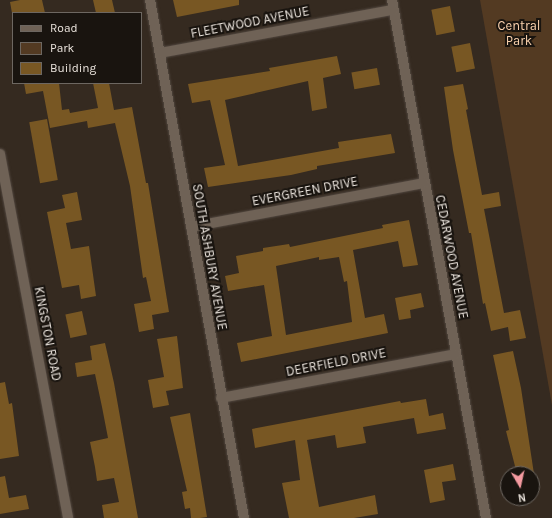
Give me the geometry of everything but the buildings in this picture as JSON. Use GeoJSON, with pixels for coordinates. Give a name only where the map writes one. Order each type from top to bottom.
{"type":"FeatureCollection","features":[{"type":"Feature","properties":{"kind":"street","name":"SOUTH ASHBURY AVENUE"},"geometry":{"type":"LineString","coordinates":[[150,0],[221,398],[244,518]]}},
{"type":"Feature","properties":{"kind":"street","name":"FLEETWOOD AVENUE"},"geometry":{"type":"LineString","coordinates":[[160,54],[392,5]]}},
{"type":"Feature","properties":{"kind":"street","name":"CEDARWOOD AVENUE"},"geometry":{"type":"LineString","coordinates":[[392,5],[486,518]]}},
{"type":"Feature","properties":{"kind":"street","name":"KINGSTON ROAD"},"geometry":{"type":"LineString","coordinates":[[0,154],[68,518]]}},
{"type":"Feature","properties":{"kind":"street","name":"EVERGREEN DRIVE"},"geometry":{"type":"LineString","coordinates":[[191,227],[424,183]]}},
{"type":"Feature","properties":{"kind":"street","name":"DEERFIELD DRIVE"},"geometry":{"type":"LineString","coordinates":[[221,398],[456,354]]}},
{"type":"Feature","properties":{"kind":"green space","name":"Central Park"},"geometry":{"type":"Polygon","coordinates":[[[480,0],[552,0],[552,405],[480,0]]]}}]}
